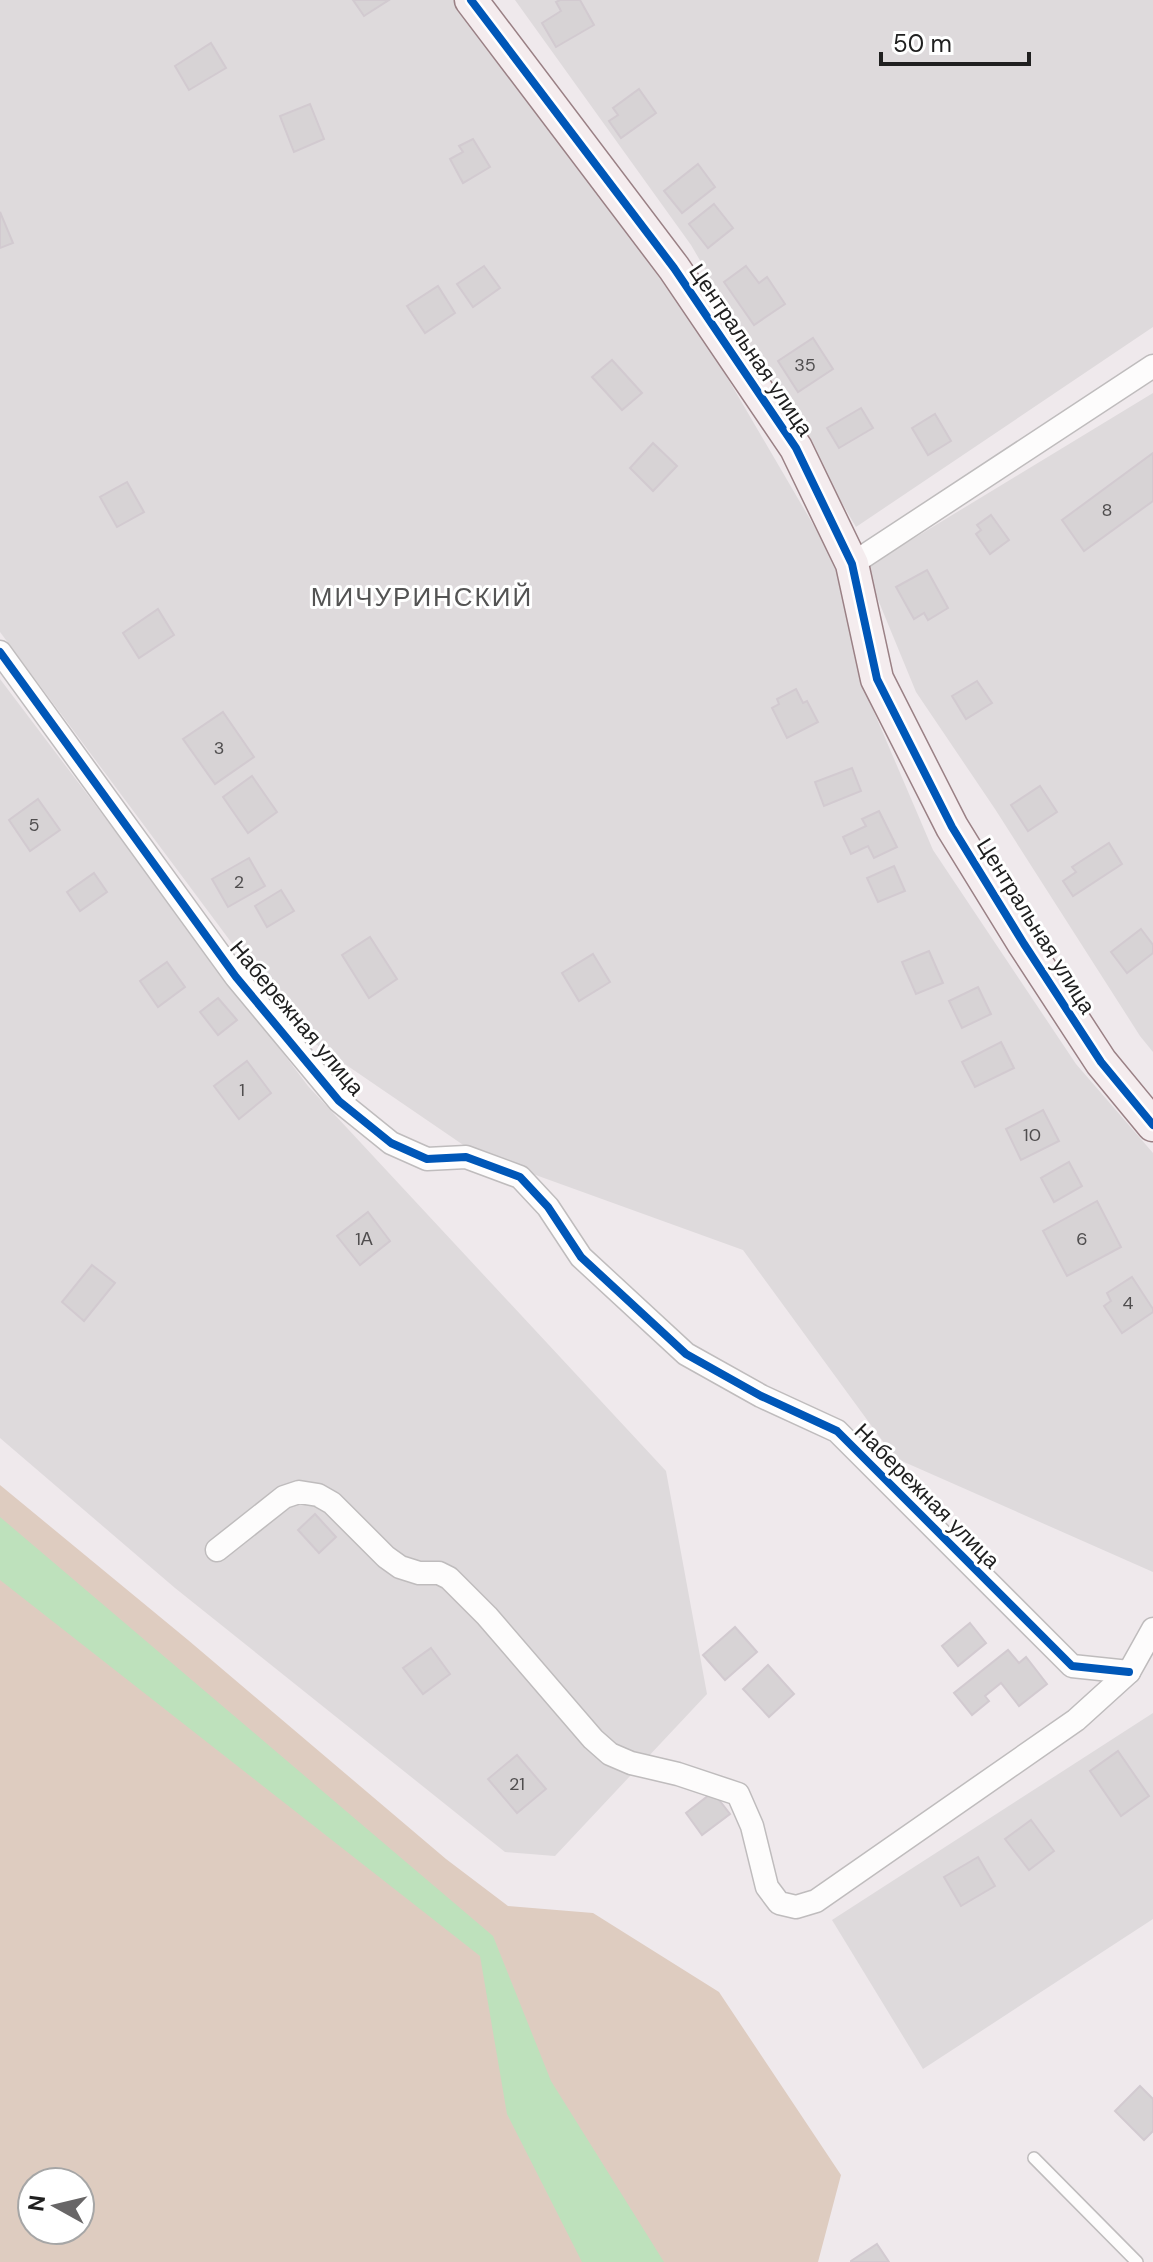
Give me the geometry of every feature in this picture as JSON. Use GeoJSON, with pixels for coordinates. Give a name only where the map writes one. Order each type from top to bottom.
{"type":"FeatureCollection","features":[{"type":"Feature","properties":{"kind":"street","name":"Центральная улица"},"geometry":{"type":"LineString","coordinates":[[471,0],[674,268],[796,448],[852,564],[877,679],[952,827],[1101,1062],[1153,1125]]}},
{"type":"Feature","properties":{"kind":"street"},"geometry":{"type":"LineString","coordinates":[[852,564],[1153,366]]}},
{"type":"Feature","properties":{"kind":"street","name":"Набережная улица"},"geometry":{"type":"LineString","coordinates":[[0,652],[236,977],[339,1101],[391,1143],[427,1159],[466,1157],[520,1177],[548,1207],[581,1257],[686,1354],[761,1396],[837,1431],[1072,1666],[1129,1672]]}},
{"type":"Feature","properties":{"kind":"street"},"geometry":{"type":"LineString","coordinates":[[217,1550],[284,1497],[299,1492],[318,1495],[332,1503],[400,1567],[419,1573],[439,1573],[449,1578],[487,1616],[593,1739],[610,1754],[738,1794],[752,1826],[767,1887],[779,1903],[796,1907],[816,1901],[1076,1720],[1129,1672],[1153,1629]]}},
{"type":"Feature","properties":{"kind":"lane"},"geometry":{"type":"LineString","coordinates":[[1034,2158],[1137,2262]]}},
{"type":"Feature","properties":{"kind":"shaded area"},"geometry":{"type":"Polygon","coordinates":[[[0,0],[460,0],[672,283],[838,567],[868,698],[933,850],[1076,1064],[1153,1153],[1153,1572],[895,1458],[743,1250],[475,1153],[298,1032],[0,632],[0,0]]]}},
{"type":"Feature","properties":{"kind":"shaded area"},"geometry":{"type":"Polygon","coordinates":[[[515,0],[1153,0],[1153,327],[856,527],[691,245],[515,0]]]}},
{"type":"Feature","properties":{"kind":"shaded area"},"geometry":{"type":"Polygon","coordinates":[[[1153,393],[1153,1052],[916,692],[865,568],[1153,393]]]}},
{"type":"Feature","properties":{"kind":"shaded area"},"geometry":{"type":"Polygon","coordinates":[[[0,679],[308,1086],[666,1471],[707,1694],[555,1856],[505,1852],[175,1588],[0,1438],[0,679]]]}},
{"type":"Feature","properties":{"kind":"shaded area"},"geometry":{"type":"Polygon","coordinates":[[[0,1485],[446,1859],[508,1906],[593,1913],[719,1992],[841,2175],[818,2262],[0,2262],[0,1485]]]}},
{"type":"Feature","properties":{"kind":"shaded area"},"geometry":{"type":"Polygon","coordinates":[[[0,1517],[493,1936],[551,2081],[664,2262],[582,2262],[507,2114],[480,1956],[0,1580],[0,1517]]]}},
{"type":"Feature","properties":{"kind":"shaded area"},"geometry":{"type":"Polygon","coordinates":[[[1153,1713],[1153,1919],[923,2069],[832,1920],[1153,1713]]]}},
{"type":"Feature","properties":{"kind":"building"},"geometry":{"type":"Polygon","coordinates":[[[353,0],[389,0],[364,16],[353,0]]]}},
{"type":"Feature","properties":{"kind":"building"},"geometry":{"type":"Polygon","coordinates":[[[580,0],[594,25],[556,47],[542,23],[561,11],[556,2],[580,0]]]}},
{"type":"Feature","properties":{"kind":"building"},"geometry":{"type":"Polygon","coordinates":[[[211,43],[226,68],[189,90],[175,66],[211,43]]]}},
{"type":"Feature","properties":{"kind":"building"},"geometry":{"type":"Polygon","coordinates":[[[639,89],[656,113],[621,138],[609,121],[618,115],[613,108],[639,89]]]}},
{"type":"Feature","properties":{"kind":"building"},"geometry":{"type":"Polygon","coordinates":[[[310,104],[324,139],[294,152],[280,116],[310,104]]]}},
{"type":"Feature","properties":{"kind":"building"},"geometry":{"type":"Polygon","coordinates":[[[473,139],[490,167],[463,183],[450,159],[463,152],[459,146],[473,139]]]}},
{"type":"Feature","properties":{"kind":"building"},"geometry":{"type":"Polygon","coordinates":[[[698,164],[715,187],[682,213],[664,191],[698,164]]]}},
{"type":"Feature","properties":{"kind":"building"},"geometry":{"type":"Polygon","coordinates":[[[714,204],[733,228],[708,248],[689,224],[714,204]]]}},
{"type":"Feature","properties":{"kind":"building"},"geometry":{"type":"Polygon","coordinates":[[[0,212],[13,243],[0,248],[0,212]]]}},
{"type":"Feature","properties":{"kind":"building"},"geometry":{"type":"Polygon","coordinates":[[[484,266],[500,288],[473,307],[457,284],[484,266]]]}},
{"type":"Feature","properties":{"kind":"building"},"geometry":{"type":"Polygon","coordinates":[[[746,266],[759,283],[767,277],[785,304],[754,325],[724,282],[746,266]]]}},
{"type":"Feature","properties":{"kind":"building"},"geometry":{"type":"Polygon","coordinates":[[[438,286],[455,313],[425,333],[407,306],[438,286]]]}},
{"type":"Feature","properties":{"kind":"building"},"geometry":{"type":"Polygon","coordinates":[[[813,338],[833,369],[798,392],[778,361],[813,338]]]}},
{"type":"Feature","properties":{"kind":"building"},"geometry":{"type":"Polygon","coordinates":[[[612,360],[642,393],[622,410],[592,377],[612,360]]]}},
{"type":"Feature","properties":{"kind":"building"},"geometry":{"type":"Polygon","coordinates":[[[861,408],[873,428],[839,448],[827,428],[861,408]]]}},
{"type":"Feature","properties":{"kind":"building"},"geometry":{"type":"Polygon","coordinates":[[[935,414],[951,441],[928,455],[912,428],[935,414]]]}},
{"type":"Feature","properties":{"kind":"building"},"geometry":{"type":"Polygon","coordinates":[[[653,443],[677,466],[653,491],[630,468],[653,443]]]}},
{"type":"Feature","properties":{"kind":"building"},"geometry":{"type":"Polygon","coordinates":[[[1153,453],[1153,501],[1084,551],[1062,520],[1153,453]]]}},
{"type":"Feature","properties":{"kind":"building"},"geometry":{"type":"Polygon","coordinates":[[[127,482],[144,512],[117,527],[100,497],[127,482]]]}},
{"type":"Feature","properties":{"kind":"building"},"geometry":{"type":"Polygon","coordinates":[[[991,515],[1009,540],[990,554],[976,534],[981,530],[977,525],[991,515]]]}},
{"type":"Feature","properties":{"kind":"building"},"geometry":{"type":"Polygon","coordinates":[[[927,570],[948,608],[928,620],[924,613],[914,619],[896,587],[927,570]]]}},
{"type":"Feature","properties":{"kind":"building"},"geometry":{"type":"Polygon","coordinates":[[[158,609],[174,635],[139,658],[123,633],[158,609]]]}},
{"type":"Feature","properties":{"kind":"building"},"geometry":{"type":"Polygon","coordinates":[[[977,681],[992,703],[966,719],[952,696],[977,681]]]}},
{"type":"Feature","properties":{"kind":"building"},"geometry":{"type":"Polygon","coordinates":[[[796,689],[803,703],[807,701],[818,722],[787,738],[772,708],[779,704],[777,699],[796,689]]]}},
{"type":"Feature","properties":{"kind":"building"},"geometry":{"type":"Polygon","coordinates":[[[223,712],[254,757],[215,784],[183,739],[223,712]]]}},
{"type":"Feature","properties":{"kind":"building"},"geometry":{"type":"Polygon","coordinates":[[[852,768],[861,791],[824,806],[815,782],[852,768]]]}},
{"type":"Feature","properties":{"kind":"building"},"geometry":{"type":"Polygon","coordinates":[[[252,776],[277,812],[248,833],[223,797],[252,776]]]}},
{"type":"Feature","properties":{"kind":"building"},"geometry":{"type":"Polygon","coordinates":[[[1040,786],[1057,812],[1028,831],[1011,805],[1040,786]]]}},
{"type":"Feature","properties":{"kind":"building"},"geometry":{"type":"Polygon","coordinates":[[[38,799],[60,830],[30,851],[9,820],[38,799]]]}},
{"type":"Feature","properties":{"kind":"building"},"geometry":{"type":"Polygon","coordinates":[[[879,811],[897,847],[874,858],[868,846],[851,854],[843,837],[866,826],[862,819],[879,811]]]}},
{"type":"Feature","properties":{"kind":"building"},"geometry":{"type":"Polygon","coordinates":[[[1109,843],[1122,864],[1073,896],[1063,881],[1076,872],[1072,867],[1109,843]]]}},
{"type":"Feature","properties":{"kind":"building"},"geometry":{"type":"Polygon","coordinates":[[[249,858],[265,886],[228,907],[212,879],[249,858]]]}},
{"type":"Feature","properties":{"kind":"building"},"geometry":{"type":"Polygon","coordinates":[[[894,866],[905,891],[878,902],[867,878],[894,866]]]}},
{"type":"Feature","properties":{"kind":"building"},"geometry":{"type":"Polygon","coordinates":[[[94,873],[107,892],[80,911],[67,892],[94,873]]]}},
{"type":"Feature","properties":{"kind":"building"},"geometry":{"type":"Polygon","coordinates":[[[281,890],[294,911],[267,927],[255,906],[281,890]]]}},
{"type":"Feature","properties":{"kind":"building"},"geometry":{"type":"Polygon","coordinates":[[[1141,929],[1153,945],[1153,953],[1127,973],[1111,952],[1141,929]]]}},
{"type":"Feature","properties":{"kind":"building"},"geometry":{"type":"Polygon","coordinates":[[[370,937],[397,979],[369,998],[342,955],[370,937]]]}},
{"type":"Feature","properties":{"kind":"building"},"geometry":{"type":"Polygon","coordinates":[[[929,951],[943,983],[916,994],[902,962],[929,951]]]}},
{"type":"Feature","properties":{"kind":"building"},"geometry":{"type":"Polygon","coordinates":[[[593,954],[610,982],[579,1001],[562,973],[593,954]]]}},
{"type":"Feature","properties":{"kind":"building"},"geometry":{"type":"Polygon","coordinates":[[[167,962],[185,987],[158,1007],[140,981],[167,962]]]}},
{"type":"Feature","properties":{"kind":"building"},"geometry":{"type":"Polygon","coordinates":[[[978,987],[991,1014],[962,1028],[949,1001],[978,987]]]}},
{"type":"Feature","properties":{"kind":"building"},"geometry":{"type":"Polygon","coordinates":[[[218,998],[237,1020],[218,1035],[200,1012],[218,998]]]}},
{"type":"Feature","properties":{"kind":"building"},"geometry":{"type":"Polygon","coordinates":[[[1001,1042],[1014,1068],[975,1087],[962,1062],[1001,1042]]]}},
{"type":"Feature","properties":{"kind":"building"},"geometry":{"type":"Polygon","coordinates":[[[247,1061],[271,1093],[239,1119],[214,1086],[247,1061]]]}},
{"type":"Feature","properties":{"kind":"building"},"geometry":{"type":"Polygon","coordinates":[[[1043,1110],[1059,1141],[1021,1160],[1006,1129],[1043,1110]]]}},
{"type":"Feature","properties":{"kind":"building"},"geometry":{"type":"Polygon","coordinates":[[[1069,1162],[1082,1186],[1054,1202],[1041,1178],[1069,1162]]]}},
{"type":"Feature","properties":{"kind":"building"},"geometry":{"type":"Polygon","coordinates":[[[1097,1201],[1121,1247],[1067,1276],[1043,1231],[1097,1201]]]}},
{"type":"Feature","properties":{"kind":"building"},"geometry":{"type":"Polygon","coordinates":[[[368,1212],[390,1241],[360,1265],[337,1236],[368,1212]]]}},
{"type":"Feature","properties":{"kind":"building"},"geometry":{"type":"Polygon","coordinates":[[[92,1265],[115,1283],[84,1321],[62,1302],[92,1265]]]}},
{"type":"Feature","properties":{"kind":"building"},"geometry":{"type":"Polygon","coordinates":[[[1132,1277],[1153,1312],[1122,1333],[1104,1306],[1111,1301],[1107,1293],[1132,1277]]]}},
{"type":"Feature","properties":{"kind":"building"},"geometry":{"type":"Polygon","coordinates":[[[315,1514],[336,1537],[319,1553],[298,1530],[315,1514]]]}},
{"type":"Feature","properties":{"kind":"building"},"geometry":{"type":"Polygon","coordinates":[[[970,1623],[986,1643],[958,1666],[942,1646],[970,1623]]]}},
{"type":"Feature","properties":{"kind":"building"},"geometry":{"type":"Polygon","coordinates":[[[735,1627],[757,1652],[725,1680],[703,1655],[735,1627]]]}},
{"type":"Feature","properties":{"kind":"building"},"geometry":{"type":"Polygon","coordinates":[[[431,1648],[450,1674],[423,1694],[403,1668],[431,1648]]]}},
{"type":"Feature","properties":{"kind":"building"},"geometry":{"type":"Polygon","coordinates":[[[1008,1650],[1019,1663],[1026,1657],[1047,1684],[1019,1706],[1001,1683],[985,1696],[989,1701],[972,1715],[954,1693],[1008,1650]]]}},
{"type":"Feature","properties":{"kind":"building"},"geometry":{"type":"Polygon","coordinates":[[[768,1665],[794,1694],[769,1717],[743,1689],[768,1665]]]}},
{"type":"Feature","properties":{"kind":"building"},"geometry":{"type":"Polygon","coordinates":[[[1118,1751],[1149,1796],[1121,1816],[1090,1771],[1118,1751]]]}},
{"type":"Feature","properties":{"kind":"building"},"geometry":{"type":"Polygon","coordinates":[[[517,1755],[546,1789],[517,1813],[488,1779],[517,1755]]]}},
{"type":"Feature","properties":{"kind":"building"},"geometry":{"type":"Polygon","coordinates":[[[713,1792],[730,1814],[702,1835],[686,1813],[713,1792]]]}},
{"type":"Feature","properties":{"kind":"building"},"geometry":{"type":"Polygon","coordinates":[[[1031,1820],[1054,1851],[1029,1870],[1005,1839],[1031,1820]]]}},
{"type":"Feature","properties":{"kind":"building"},"geometry":{"type":"Polygon","coordinates":[[[978,1857],[995,1886],[961,1906],[944,1877],[978,1857]]]}},
{"type":"Feature","properties":{"kind":"building"},"geometry":{"type":"Polygon","coordinates":[[[1140,2086],[1153,2099],[1153,2131],[1144,2140],[1115,2111],[1140,2086]]]}},
{"type":"Feature","properties":{"kind":"building"},"geometry":{"type":"Polygon","coordinates":[[[877,2244],[889,2262],[851,2262],[851,2261],[877,2244]]]}},
{"type":"Feature","properties":{"kind":"cycle path"},"geometry":{"type":"LineString","coordinates":[[471,0],[674,268],[796,448],[852,564],[877,679],[952,827],[1101,1062],[1153,1125]]}},
{"type":"Feature","properties":{"kind":"cycle path"},"geometry":{"type":"LineString","coordinates":[[0,652],[236,977],[339,1101],[391,1143],[427,1159],[466,1157],[520,1177],[548,1207],[581,1257],[686,1354],[761,1396],[837,1431],[1072,1666],[1129,1672]]}},
{"type":"Feature","properties":{"kind":"district","name":"МИЧУРИНСКИЙ"},"geometry":{"type":"Point","coordinates":[422,597]}}]}
